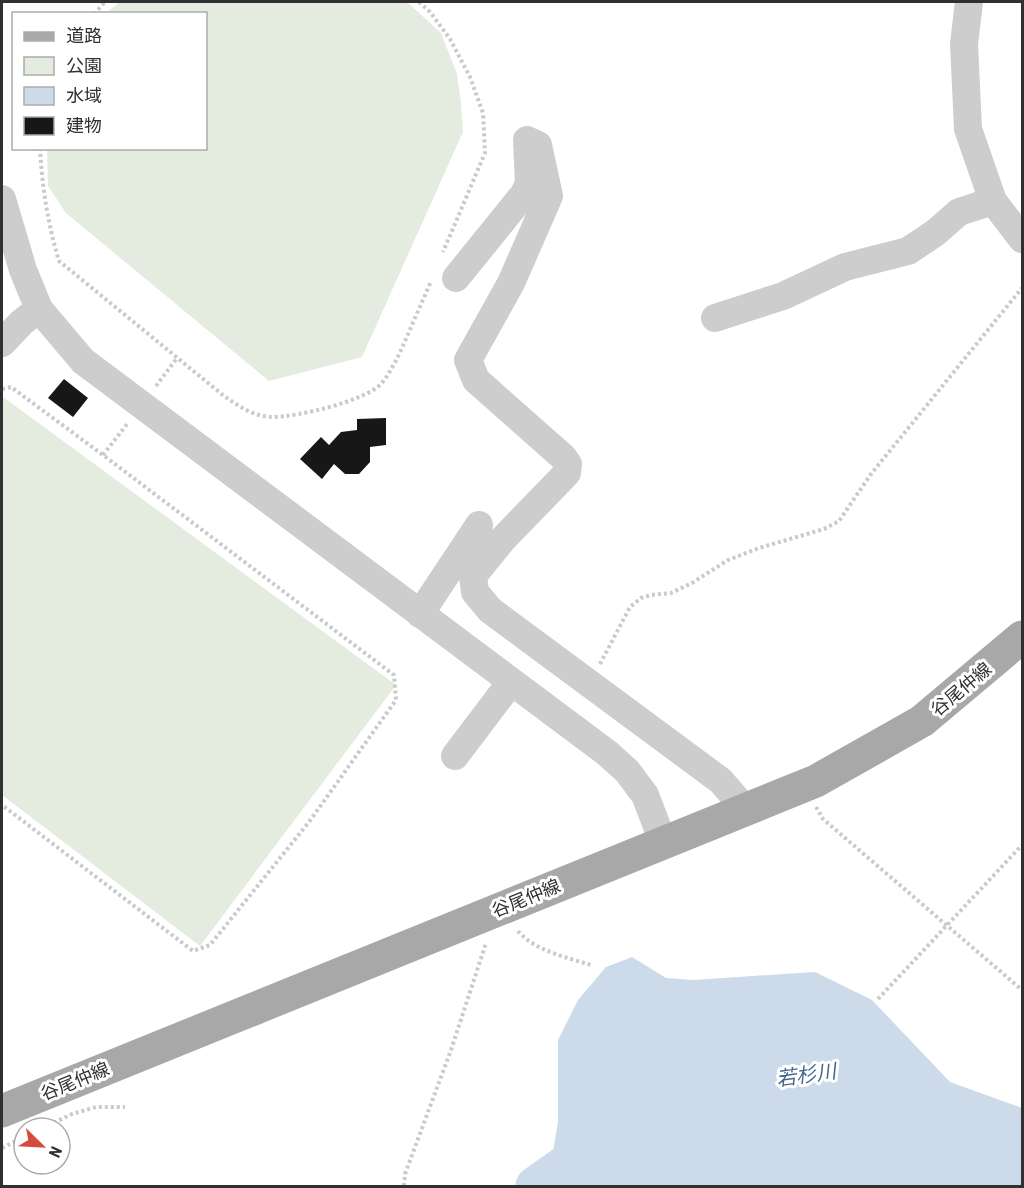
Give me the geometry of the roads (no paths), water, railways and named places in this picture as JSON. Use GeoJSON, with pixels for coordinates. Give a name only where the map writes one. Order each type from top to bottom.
{"type":"FeatureCollection","features":[{"type":"Feature","properties":{"kind":"main road","name":"谷尾仲線"},"geometry":{"type":"LineString","coordinates":[[2,1111],[816,781],[922,721],[1023,638]]}},
{"type":"Feature","properties":{"kind":"street"},"geometry":{"type":"LineString","coordinates":[[969,2],[964,44],[968,129],[993,201],[1023,238]]}},
{"type":"Feature","properties":{"kind":"street"},"geometry":{"type":"LineString","coordinates":[[442,272],[524,195],[529,183],[527,140],[538,144],[549,196],[511,283],[468,360],[476,380],[563,457],[568,464],[567,473],[503,539],[473,576],[475,592],[490,610],[722,781],[745,810]]}},
{"type":"Feature","properties":{"kind":"street"},"geometry":{"type":"LineString","coordinates":[[2,199],[23,270],[39,309],[83,361],[606,753],[627,771],[645,795],[663,842]]}},
{"type":"Feature","properties":{"kind":"street"},"geometry":{"type":"LineString","coordinates":[[715,318],[783,296],[845,267],[908,251],[935,233],[959,212],[993,201]]}},
{"type":"Feature","properties":{"kind":"street"},"geometry":{"type":"LineString","coordinates":[[2,343],[22,322],[39,309]]}},
{"type":"Feature","properties":{"kind":"street"},"geometry":{"type":"LineString","coordinates":[[420,614],[479,525]]}},
{"type":"Feature","properties":{"kind":"street"},"geometry":{"type":"LineString","coordinates":[[455,756],[511,682]]}},
{"type":"Feature","properties":{"kind":"water"},"geometry":{"type":"Polygon","coordinates":[[[632,957],[666,978],[693,980],[815,972],[872,1000],[950,1082],[1022,1108],[1022,1186],[547,1186],[558,1122],[558,1040],[578,1000],[606,967],[632,957]]]}},
{"type":"Feature","properties":{"kind":"waterway","name":"若杉川"},"geometry":{"type":"LineString","coordinates":[[535,1186],[569,1162],[588,1141]]}}]}
